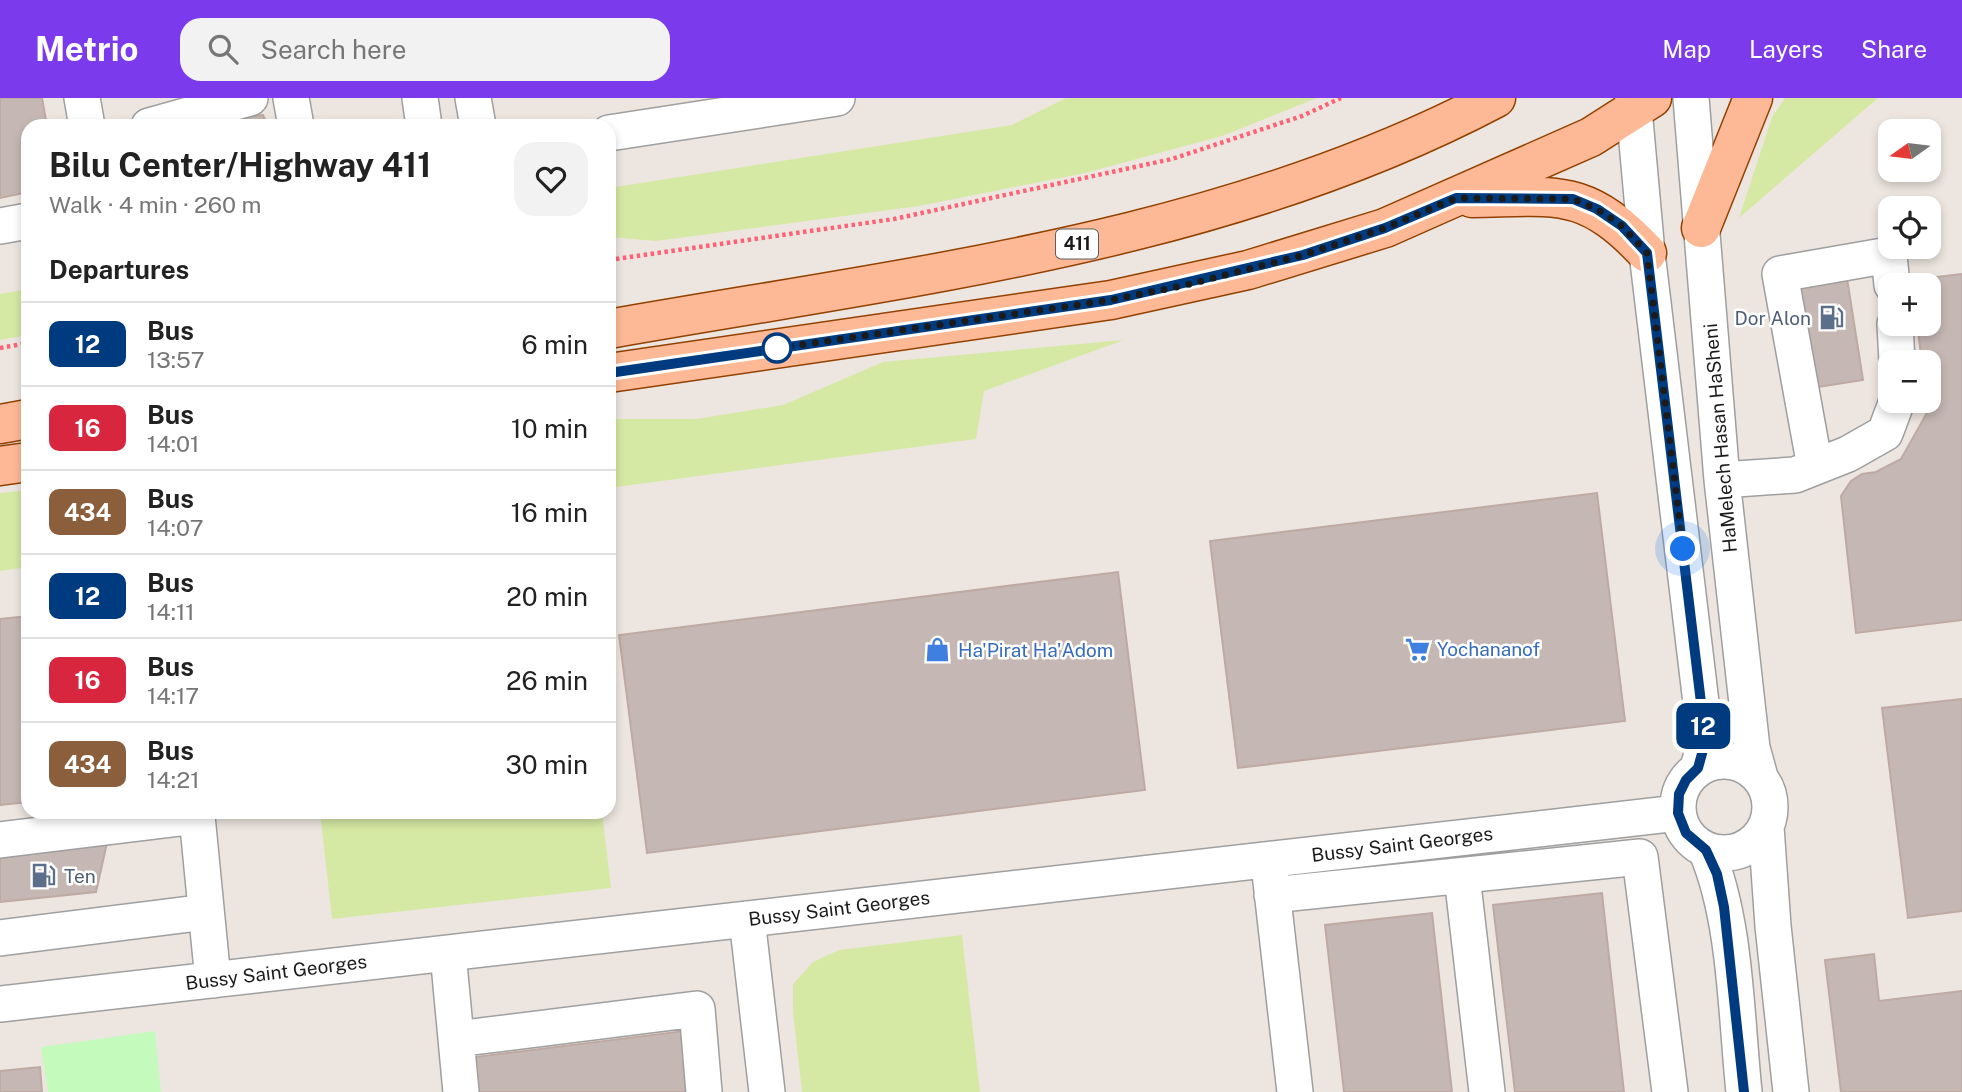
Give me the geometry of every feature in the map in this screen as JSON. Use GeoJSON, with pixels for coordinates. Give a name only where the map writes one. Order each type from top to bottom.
{"type":"FeatureCollection","features":[{"type":"Feature","properties":{"kind":"main road"},"geometry":{"type":"LineString","coordinates":[[1701,228],[1752,98]]}},
{"type":"Feature","properties":{"kind":"main road"},"geometry":{"type":"LineString","coordinates":[[616,372],[1111,300],[1303,255],[1385,228],[1591,137],[1640,102]]}},
{"type":"Feature","properties":{"kind":"main road","name":"411"},"geometry":{"type":"LineString","coordinates":[[619,325],[949,271],[1158,224],[1315,179],[1481,103]]}},
{"type":"Feature","properties":{"kind":"main road"},"geometry":{"type":"LineString","coordinates":[[1456,198],[1573,199],[1597,209],[1622,226],[1647,253]]}},
{"type":"Feature","properties":{"kind":"main road"},"geometry":{"type":"LineString","coordinates":[[0,424],[21,420]]}},
{"type":"Feature","properties":{"kind":"main road"},"geometry":{"type":"LineString","coordinates":[[0,466],[21,462]]}},
{"type":"Feature","properties":{"kind":"street"},"geometry":{"type":"LineString","coordinates":[[82,98],[86,119]]}},
{"type":"Feature","properties":{"kind":"street"},"geometry":{"type":"LineString","coordinates":[[174,119],[250,98]]}},
{"type":"Feature","properties":{"kind":"street"},"geometry":{"type":"LineString","coordinates":[[291,98],[295,119]]}},
{"type":"Feature","properties":{"kind":"street"},"geometry":{"type":"LineString","coordinates":[[420,98],[423,119]]}},
{"type":"Feature","properties":{"kind":"street"},"geometry":{"type":"LineString","coordinates":[[473,98],[477,119]]}},
{"type":"Feature","properties":{"kind":"street"},"geometry":{"type":"LineString","coordinates":[[616,132],[779,103],[837,98]]}},
{"type":"Feature","properties":{"kind":"street","name":"HaMelech Hasan HaSheni"},"geometry":{"type":"LineString","coordinates":[[1691,98],[1721,480],[1752,748],[1760,777]]}},
{"type":"Feature","properties":{"kind":"street"},"geometry":{"type":"LineString","coordinates":[[1640,102],[1647,253],[1702,711],[1703,750],[1698,768]]}},
{"type":"Feature","properties":{"kind":"street"},"geometry":{"type":"LineString","coordinates":[[0,226],[21,222]]}},
{"type":"Feature","properties":{"kind":"street"},"geometry":{"type":"LineString","coordinates":[[1815,467],[1780,274],[1889,255],[1891,273]]}},
{"type":"Feature","properties":{"kind":"street"},"geometry":{"type":"LineString","coordinates":[[1721,480],[1796,475],[1848,454],[1885,433],[1892,413]]}},
{"type":"Feature","properties":{"kind":"street"},"geometry":{"type":"LineString","coordinates":[[1744,1092],[1724,907],[1717,874],[1706,850],[1686,833],[1678,813],[1679,794],[1686,780],[1698,768],[1712,762],[1728,760],[1748,766],[1760,777],[1768,791],[1771,807],[1766,827],[1769,890],[1791,1092]]}},
{"type":"Feature","properties":{"kind":"street","name":"Bussy Saint Georges"},"geometry":{"type":"LineString","coordinates":[[0,1004],[1678,813]]}},
{"type":"Feature","properties":{"kind":"street"},"geometry":{"type":"LineString","coordinates":[[0,840],[172,819]]}},
{"type":"Feature","properties":{"kind":"street"},"geometry":{"type":"LineString","coordinates":[[197,819],[213,979]]}},
{"type":"Feature","properties":{"kind":"street"},"geometry":{"type":"LineString","coordinates":[[1706,850],[1722,854],[1743,849],[1757,840],[1766,827]]}},
{"type":"Feature","properties":{"kind":"street"},"geometry":{"type":"LineString","coordinates":[[1272,895],[1640,857],[1670,1092]]}},
{"type":"Feature","properties":{"kind":"street"},"geometry":{"type":"LineString","coordinates":[[1268,860],[1295,1092]]}},
{"type":"Feature","properties":{"kind":"street"},"geometry":{"type":"LineString","coordinates":[[1462,876],[1486,1092]]}},
{"type":"Feature","properties":{"kind":"street"},"geometry":{"type":"LineString","coordinates":[[0,938],[206,912]]}},
{"type":"Feature","properties":{"kind":"street"},"geometry":{"type":"LineString","coordinates":[[747,919],[767,1092]]}},
{"type":"Feature","properties":{"kind":"street"},"geometry":{"type":"LineString","coordinates":[[448,953],[461,1092]]}},
{"type":"Feature","properties":{"kind":"street"},"geometry":{"type":"LineString","coordinates":[[456,1039],[697,1009],[704,1092]]}},
{"type":"Feature","properties":{"kind":"path"},"geometry":{"type":"LineString","coordinates":[[616,259],[894,219],[1172,159],[1302,116],[1341,98]]}},
{"type":"Feature","properties":{"kind":"path"},"geometry":{"type":"LineString","coordinates":[[0,348],[21,344]]}},
{"type":"Feature","properties":{"kind":"green space"},"geometry":{"type":"Polygon","coordinates":[[[1066,98],[1317,98],[1222,136],[1085,173],[919,206],[656,241],[616,238],[616,187],[1012,125],[1066,98]]]}},
{"type":"Feature","properties":{"kind":"green space"},"geometry":{"type":"Polygon","coordinates":[[[1785,98],[1878,98],[1739,218],[1772,117],[1785,98]]]}},
{"type":"Feature","properties":{"kind":"green space"},"geometry":{"type":"Polygon","coordinates":[[[21,290],[21,336],[0,340],[0,294],[21,290]]]}},
{"type":"Feature","properties":{"kind":"green space"},"geometry":{"type":"Polygon","coordinates":[[[1124,340],[984,391],[976,439],[616,487],[616,419],[696,419],[783,405],[883,362],[1124,340]]]}},
{"type":"Feature","properties":{"kind":"green space"},"geometry":{"type":"Polygon","coordinates":[[[21,491],[21,568],[0,571],[0,493],[21,491]]]}},
{"type":"Feature","properties":{"kind":"green space"},"geometry":{"type":"Polygon","coordinates":[[[321,819],[603,819],[611,888],[332,919],[321,819]]]}},
{"type":"Feature","properties":{"kind":"green space"},"geometry":{"type":"Polygon","coordinates":[[[962,935],[980,1092],[802,1092],[793,1012],[793,984],[813,962],[839,950],[962,935]]]}},
{"type":"Feature","properties":{"kind":"green space"},"geometry":{"type":"Polygon","coordinates":[[[155,1031],[161,1092],[48,1092],[41,1047],[155,1031]]]}},
{"type":"Feature","properties":{"kind":"building"},"geometry":{"type":"Polygon","coordinates":[[[0,98],[42,98],[46,119],[21,119],[21,194],[0,198],[0,98]]]}},
{"type":"Feature","properties":{"kind":"building"},"geometry":{"type":"Polygon","coordinates":[[[263,115],[265,119],[212,119],[263,115]]]}},
{"type":"Feature","properties":{"kind":"building"},"geometry":{"type":"Polygon","coordinates":[[[1846,272],[1863,380],[1811,388],[1794,280],[1846,272]]]}},
{"type":"Feature","properties":{"kind":"building"},"geometry":{"type":"Polygon","coordinates":[[[1962,274],[1962,620],[1856,633],[1841,496],[1851,481],[1862,474],[1876,472],[1901,459],[1927,413],[1941,413],[1941,350],[1920,350],[1919,336],[1941,336],[1941,277],[1962,274]]]}},
{"type":"Feature","properties":{"kind":"building"},"geometry":{"type":"Polygon","coordinates":[[[1597,493],[1625,721],[1238,768],[1210,541],[1597,493]]]}},
{"type":"Feature","properties":{"kind":"building"},"geometry":{"type":"Polygon","coordinates":[[[1118,572],[1145,790],[647,853],[619,635],[1118,572]]]}},
{"type":"Feature","properties":{"kind":"building"},"geometry":{"type":"Polygon","coordinates":[[[21,617],[21,803],[0,805],[0,619],[21,617]]]}},
{"type":"Feature","properties":{"kind":"building"},"geometry":{"type":"Polygon","coordinates":[[[1962,699],[1962,911],[1908,918],[1882,708],[1962,699]]]}},
{"type":"Feature","properties":{"kind":"building"},"geometry":{"type":"Polygon","coordinates":[[[107,843],[96,892],[0,902],[0,858],[107,843]]]}},
{"type":"Feature","properties":{"kind":"building"},"geometry":{"type":"Polygon","coordinates":[[[1602,893],[1624,1092],[1515,1092],[1493,905],[1602,893]]]}},
{"type":"Feature","properties":{"kind":"building"},"geometry":{"type":"Polygon","coordinates":[[[1432,913],[1452,1092],[1344,1092],[1325,925],[1432,913]]]}},
{"type":"Feature","properties":{"kind":"building"},"geometry":{"type":"Polygon","coordinates":[[[1874,954],[1879,1001],[1962,991],[1962,1092],[1841,1092],[1825,960],[1874,954]]]}},
{"type":"Feature","properties":{"kind":"building"},"geometry":{"type":"Polygon","coordinates":[[[684,1031],[691,1092],[471,1092],[467,1058],[684,1031]]]}},
{"type":"Feature","properties":{"kind":"building"},"geometry":{"type":"Polygon","coordinates":[[[40,1067],[42,1092],[0,1092],[0,1071],[40,1067]]]}},
{"type":"Feature","properties":{"kind":"bus line","name":"12"},"geometry":{"type":"LineString","coordinates":[[616,372],[1111,300],[1186,285],[1303,255],[1385,228],[1456,198],[1573,199],[1597,209],[1622,226],[1647,253],[1702,711],[1703,750],[1698,768],[1686,780],[1679,794],[1678,813],[1686,833],[1706,850],[1717,874],[1724,907],[1744,1092]]}},
{"type":"Feature","properties":{"kind":"place","name":"Dor Alon"},"geometry":{"type":"Point","coordinates":[1831,318]}},
{"type":"Feature","properties":{"kind":"place","name":"Yochananof"},"geometry":{"type":"Point","coordinates":[1417,649]}},
{"type":"Feature","properties":{"kind":"place","name":"Ha'Pirat Ha'Adom"},"geometry":{"type":"Point","coordinates":[938,650]}},
{"type":"Feature","properties":{"kind":"place","name":"Ten"},"geometry":{"type":"Point","coordinates":[44,876]}},
{"type":"Feature","properties":{"kind":"route"},"geometry":{"type":"LineString","coordinates":[[777,348],[765,350],[1111,300],[1186,285],[1303,255],[1385,228],[1456,198],[1573,199],[1597,209],[1622,226],[1647,253],[1683,549]]}}]}
